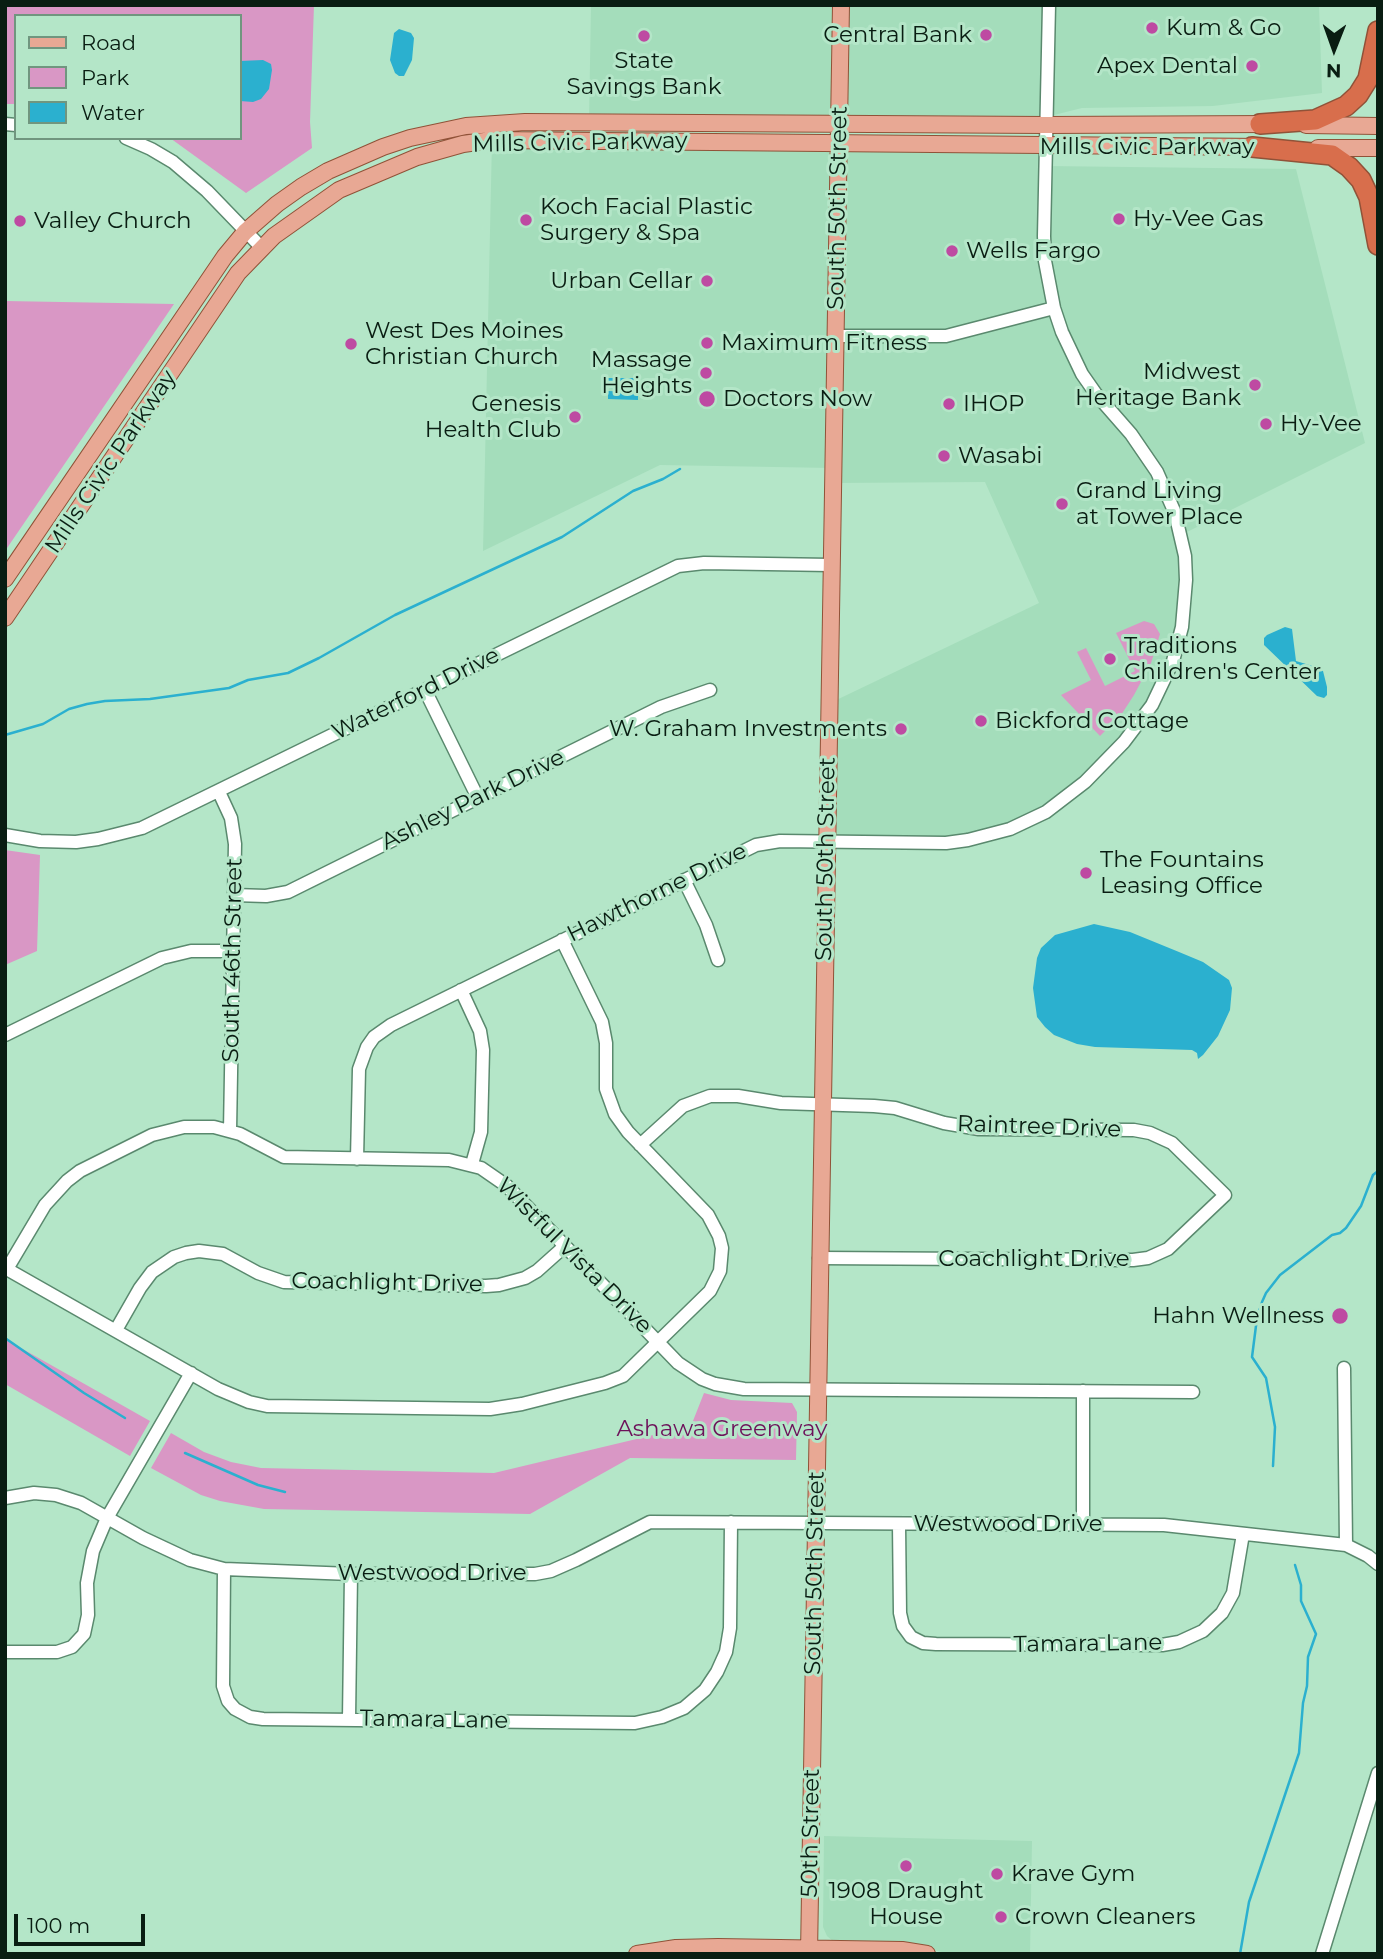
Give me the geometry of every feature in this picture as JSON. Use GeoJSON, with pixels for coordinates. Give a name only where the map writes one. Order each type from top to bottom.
{"type":"FeatureCollection","features":[{"type":"Feature","properties":{"kind":"highway"},"geometry":{"type":"LineString","coordinates":[[1260,124],[1315,120],[1346,106],[1358,95],[1368,79],[1378,31]]}},
{"type":"Feature","properties":{"kind":"highway"},"geometry":{"type":"LineString","coordinates":[[1252,147],[1332,155],[1349,166],[1361,180],[1369,197],[1378,246]]}},
{"type":"Feature","properties":{"kind":"main road","name":"South 50th Street"},"geometry":{"type":"LineString","coordinates":[[813,1713],[841,5]]}},
{"type":"Feature","properties":{"kind":"main road","name":"Mills Civic Parkway"},"geometry":{"type":"LineString","coordinates":[[5,579],[225,256],[245,232],[277,204],[328,171],[383,147],[444,130],[525,122],[1378,126]]}},
{"type":"Feature","properties":{"kind":"main road","name":"Mills Civic Parkway"},"geometry":{"type":"LineString","coordinates":[[5,618],[237,273],[293,221],[339,190],[416,156],[492,140],[1378,148]]}},
{"type":"Feature","properties":{"kind":"main road","name":"50th Street"},"geometry":{"type":"LineString","coordinates":[[809,1951],[813,1713]]}},
{"type":"Feature","properties":{"kind":"main road"},"geometry":{"type":"LineString","coordinates":[[637,1954],[704,1948],[902,1950],[927,1954]]}},
{"type":"Feature","properties":{"kind":"street","name":"Hawthorne Drive"},"geometry":{"type":"LineString","coordinates":[[356,1159],[359,1069],[367,1047],[383,1030],[757,845],[780,841],[946,843],[1010,829],[1046,812],[1069,796],[1099,769],[1152,705],[1173,661],[1185,607],[1185,556],[1175,513],[1157,472],[1131,434],[1082,374],[1054,308],[1045,261],[1049,5]]}},
{"type":"Feature","properties":{"kind":"street"},"geometry":{"type":"LineString","coordinates":[[130,140],[173,162],[207,191],[262,247]]}},
{"type":"Feature","properties":{"kind":"street"},"geometry":{"type":"LineString","coordinates":[[835,336],[946,336],[1054,308]]}},
{"type":"Feature","properties":{"kind":"street","name":"Waterford Drive"},"geometry":{"type":"LineString","coordinates":[[5,835],[66,842],[120,835],[163,820],[678,566],[704,563],[831,565]]}},
{"type":"Feature","properties":{"kind":"street"},"geometry":{"type":"LineString","coordinates":[[425,690],[478,798]]}},
{"type":"Feature","properties":{"kind":"street","name":"Ashley Park Drive"},"geometry":{"type":"LineString","coordinates":[[234,895],[266,896],[288,892],[661,707],[710,690]]}},
{"type":"Feature","properties":{"kind":"street","name":"South 46th Street"},"geometry":{"type":"LineString","coordinates":[[219,792],[234,831],[230,1131]]}},
{"type":"Feature","properties":{"kind":"street"},"geometry":{"type":"LineString","coordinates":[[684,880],[706,925],[718,960]]}},
{"type":"Feature","properties":{"kind":"street"},"geometry":{"type":"LineString","coordinates":[[6,1268],[233,1396],[267,1406],[490,1409],[522,1404],[613,1380],[632,1368],[710,1291],[720,1271],[722,1248],[708,1215],[622,1126],[609,1102],[606,1043],[602,1022],[562,940]]}},
{"type":"Feature","properties":{"kind":"street"},"geometry":{"type":"LineString","coordinates":[[5,1035],[162,958],[191,951],[233,951]]}},
{"type":"Feature","properties":{"kind":"street"},"geometry":{"type":"LineString","coordinates":[[461,990],[480,1031],[483,1050],[481,1132],[472,1164]]}},
{"type":"Feature","properties":{"kind":"street","name":"Raintree Drive"},"geometry":{"type":"LineString","coordinates":[[640,1145],[683,1107],[710,1096],[781,1103],[895,1108],[944,1123],[979,1129],[1134,1130],[1150,1133],[1172,1143],[1225,1195]]}},
{"type":"Feature","properties":{"kind":"street","name":"Wistful Vista Drive"},"geometry":{"type":"LineString","coordinates":[[6,1268],[45,1205],[80,1171],[143,1139],[168,1130],[199,1126],[230,1131],[284,1157],[449,1160],[472,1164],[493,1174],[507,1185],[658,1342],[690,1372],[715,1384],[744,1389],[1193,1392]]}},
{"type":"Feature","properties":{"kind":"street","name":"Coachlight Drive"},"geometry":{"type":"LineString","coordinates":[[819,1258],[1148,1258],[1168,1249],[1225,1195]]}},
{"type":"Feature","properties":{"kind":"street","name":"Coachlight Drive"},"geometry":{"type":"LineString","coordinates":[[116,1330],[152,1272],[174,1257],[186,1253],[199,1251],[223,1254],[258,1273],[284,1282],[486,1286],[525,1278],[565,1246]]}},
{"type":"Feature","properties":{"kind":"street"},"geometry":{"type":"LineString","coordinates":[[1344,1368],[1346,1545]]}},
{"type":"Feature","properties":{"kind":"street"},"geometry":{"type":"LineString","coordinates":[[5,1652],[57,1652],[72,1647],[84,1634],[93,1551],[107,1518],[191,1373]]}},
{"type":"Feature","properties":{"kind":"street"},"geometry":{"type":"LineString","coordinates":[[1083,1391],[1083,1524]]}},
{"type":"Feature","properties":{"kind":"street","name":"Westwood Drive"},"geometry":{"type":"LineString","coordinates":[[5,1498],[34,1493],[82,1503],[142,1538],[190,1560],[224,1569],[351,1574],[535,1574],[551,1571],[576,1560],[650,1522],[1164,1525],[1346,1545],[1378,1564]]}},
{"type":"Feature","properties":{"kind":"street","name":"Tamara Lane"},"geometry":{"type":"LineString","coordinates":[[224,1569],[223,1686],[228,1701],[235,1709],[250,1717],[635,1723],[662,1717],[684,1708],[705,1690],[717,1672],[726,1652],[730,1628],[731,1522]]}},
{"type":"Feature","properties":{"kind":"street","name":"Tamara Lane"},"geometry":{"type":"LineString","coordinates":[[899,1524],[900,1613],[903,1626],[911,1637],[923,1643],[936,1644],[1162,1645],[1179,1642],[1203,1631],[1222,1614],[1233,1593],[1243,1534]]}},
{"type":"Feature","properties":{"kind":"street"},"geometry":{"type":"LineString","coordinates":[[349,1719],[351,1574]]}},
{"type":"Feature","properties":{"kind":"street"},"geometry":{"type":"LineString","coordinates":[[1322,1954],[1378,1773]]}},
{"type":"Feature","properties":{"kind":"shaded area"},"geometry":{"type":"Polygon","coordinates":[[[591,5],[1319,5],[1322,93],[1213,106],[1082,108],[1046,117],[589,122],[591,5]]]}},
{"type":"Feature","properties":{"kind":"shaded area"},"geometry":{"type":"Polygon","coordinates":[[[492,140],[1045,146],[1046,166],[1296,169],[1365,443],[1181,535],[1185,607],[1152,705],[1069,796],[990,835],[826,842],[828,704],[1039,603],[985,482],[833,483],[832,468],[660,465],[483,551],[492,140]]]}},
{"type":"Feature","properties":{"kind":"shaded area"},"geometry":{"type":"Polygon","coordinates":[[[824,1836],[1032,1841],[1030,1954],[950,1954],[921,1947],[834,1942],[823,1927],[824,1836]]]}},
{"type":"Feature","properties":{"kind":"green space"},"geometry":{"type":"Polygon","coordinates":[[[5,5],[314,5],[310,122],[312,148],[246,193],[173,140],[242,140],[242,14],[14,14],[14,104],[5,104],[5,5]]]}},
{"type":"Feature","properties":{"kind":"green space"},"geometry":{"type":"Polygon","coordinates":[[[5,301],[174,304],[5,551],[5,301]]]}},
{"type":"Feature","properties":{"kind":"green space"},"geometry":{"type":"Polygon","coordinates":[[[1144,621],[1154,624],[1160,634],[1151,663],[1121,715],[1100,736],[1061,695],[1091,680],[1077,652],[1086,648],[1105,686],[1135,671],[1116,633],[1144,621]]]}},
{"type":"Feature","properties":{"kind":"green space"},"geometry":{"type":"Polygon","coordinates":[[[5,850],[40,855],[37,951],[5,965],[5,850]]]}},
{"type":"Feature","properties":{"kind":"green space"},"geometry":{"type":"Polygon","coordinates":[[[5,1339],[150,1421],[130,1456],[5,1384],[5,1339]]]}},
{"type":"Feature","properties":{"kind":"green space","name":"Ashawa Greenway"},"geometry":{"type":"Polygon","coordinates":[[[704,1393],[731,1400],[792,1403],[797,1412],[796,1460],[630,1458],[530,1514],[264,1509],[201,1495],[151,1468],[171,1433],[204,1452],[231,1462],[261,1468],[494,1473],[691,1426],[704,1393]]]}},
{"type":"Feature","properties":{"kind":"water"},"geometry":{"type":"Polygon","coordinates":[[[399,29],[411,33],[414,38],[412,60],[404,76],[395,73],[390,60],[394,33],[399,29]]]}},
{"type":"Feature","properties":{"kind":"water"},"geometry":{"type":"Polygon","coordinates":[[[263,60],[271,64],[269,89],[261,99],[242,101],[242,61],[263,60]]]}},
{"type":"Feature","properties":{"kind":"water"},"geometry":{"type":"Polygon","coordinates":[[[608,378],[638,378],[638,400],[608,399],[608,391],[628,392],[629,389],[608,388],[608,378]]]}},
{"type":"Feature","properties":{"kind":"water"},"geometry":{"type":"Polygon","coordinates":[[[1285,627],[1292,629],[1296,661],[1323,671],[1327,687],[1327,695],[1324,698],[1317,696],[1264,645],[1267,635],[1285,627]]]}},
{"type":"Feature","properties":{"kind":"water"},"geometry":{"type":"Polygon","coordinates":[[[1094,924],[1130,932],[1179,952],[1203,962],[1229,980],[1232,988],[1230,1010],[1218,1036],[1203,1055],[1198,1059],[1197,1053],[1192,1050],[1077,1044],[1054,1035],[1045,1027],[1037,1017],[1033,988],[1041,948],[1055,935],[1094,924]]]}},
{"type":"Feature","properties":{"kind":"waterway"},"geometry":{"type":"LineString","coordinates":[[5,735],[43,724],[69,709],[87,704],[229,688],[248,680],[288,673],[395,615],[562,537],[633,491],[680,469]]}},
{"type":"Feature","properties":{"kind":"waterway"},"geometry":{"type":"LineString","coordinates":[[1273,1466],[1275,1427],[1266,1378],[1252,1357],[1262,1302],[1280,1275],[1332,1235],[1346,1228],[1361,1206],[1373,1175],[1378,1171]]}},
{"type":"Feature","properties":{"kind":"waterway"},"geometry":{"type":"LineString","coordinates":[[5,1338],[125,1418]]}},
{"type":"Feature","properties":{"kind":"waterway"},"geometry":{"type":"LineString","coordinates":[[185,1453],[258,1485],[285,1492]]}},
{"type":"Feature","properties":{"kind":"waterway"},"geometry":{"type":"LineString","coordinates":[[1240,1954],[1249,1902],[1299,1753],[1308,1657],[1316,1634],[1301,1601],[1301,1585],[1295,1565]]}},
{"type":"Feature","properties":{"kind":"place","name":"Kum & Go"},"geometry":{"type":"Point","coordinates":[1152,28]}},
{"type":"Feature","properties":{"kind":"place","name":"Central Bank"},"geometry":{"type":"Point","coordinates":[986,35]}},
{"type":"Feature","properties":{"kind":"place","name":"State Savings Bank"},"geometry":{"type":"Point","coordinates":[644,36]}},
{"type":"Feature","properties":{"kind":"place","name":"Apex Dental"},"geometry":{"type":"Point","coordinates":[1252,66]}},
{"type":"Feature","properties":{"kind":"place","name":"Hy-Vee Gas"},"geometry":{"type":"Point","coordinates":[1119,219]}},
{"type":"Feature","properties":{"kind":"place","name":"Koch Facial Plastic Surgery & Spa"},"geometry":{"type":"Point","coordinates":[526,220]}},
{"type":"Feature","properties":{"kind":"place","name":"Valley Church"},"geometry":{"type":"Point","coordinates":[20,221]}},
{"type":"Feature","properties":{"kind":"place","name":"Wells Fargo"},"geometry":{"type":"Point","coordinates":[952,251]}},
{"type":"Feature","properties":{"kind":"place","name":"Urban Cellar"},"geometry":{"type":"Point","coordinates":[707,281]}},
{"type":"Feature","properties":{"kind":"place","name":"Maximum Fitness"},"geometry":{"type":"Point","coordinates":[707,343]}},
{"type":"Feature","properties":{"kind":"place","name":"West Des Moines Christian Church"},"geometry":{"type":"Point","coordinates":[351,344]}},
{"type":"Feature","properties":{"kind":"place","name":"Massage Heights"},"geometry":{"type":"Point","coordinates":[706,373]}},
{"type":"Feature","properties":{"kind":"place","name":"Midwest Heritage Bank"},"geometry":{"type":"Point","coordinates":[1255,385]}},
{"type":"Feature","properties":{"kind":"place","name":"Doctors Now"},"geometry":{"type":"Point","coordinates":[707,399]}},
{"type":"Feature","properties":{"kind":"place","name":"IHOP"},"geometry":{"type":"Point","coordinates":[949,404]}},
{"type":"Feature","properties":{"kind":"place","name":"Genesis Health Club"},"geometry":{"type":"Point","coordinates":[575,417]}},
{"type":"Feature","properties":{"kind":"place","name":"Hy-Vee"},"geometry":{"type":"Point","coordinates":[1266,424]}},
{"type":"Feature","properties":{"kind":"place","name":"Wasabi"},"geometry":{"type":"Point","coordinates":[944,456]}},
{"type":"Feature","properties":{"kind":"place","name":"Grand Living at Tower Place"},"geometry":{"type":"Point","coordinates":[1062,504]}},
{"type":"Feature","properties":{"kind":"place","name":"Traditions Children's Center"},"geometry":{"type":"Point","coordinates":[1110,659]}},
{"type":"Feature","properties":{"kind":"place","name":"Bickford Cottage"},"geometry":{"type":"Point","coordinates":[981,721]}},
{"type":"Feature","properties":{"kind":"place","name":"W. Graham Investments"},"geometry":{"type":"Point","coordinates":[901,729]}},
{"type":"Feature","properties":{"kind":"place","name":"The Fountains Leasing Office"},"geometry":{"type":"Point","coordinates":[1086,873]}},
{"type":"Feature","properties":{"kind":"place","name":"Hahn Wellness"},"geometry":{"type":"Point","coordinates":[1340,1316]}},
{"type":"Feature","properties":{"kind":"place","name":"1908 Draught House"},"geometry":{"type":"Point","coordinates":[906,1866]}},
{"type":"Feature","properties":{"kind":"place","name":"Krave Gym"},"geometry":{"type":"Point","coordinates":[997,1874]}},
{"type":"Feature","properties":{"kind":"place","name":"Crown Cleaners"},"geometry":{"type":"Point","coordinates":[1001,1917]}}]}
